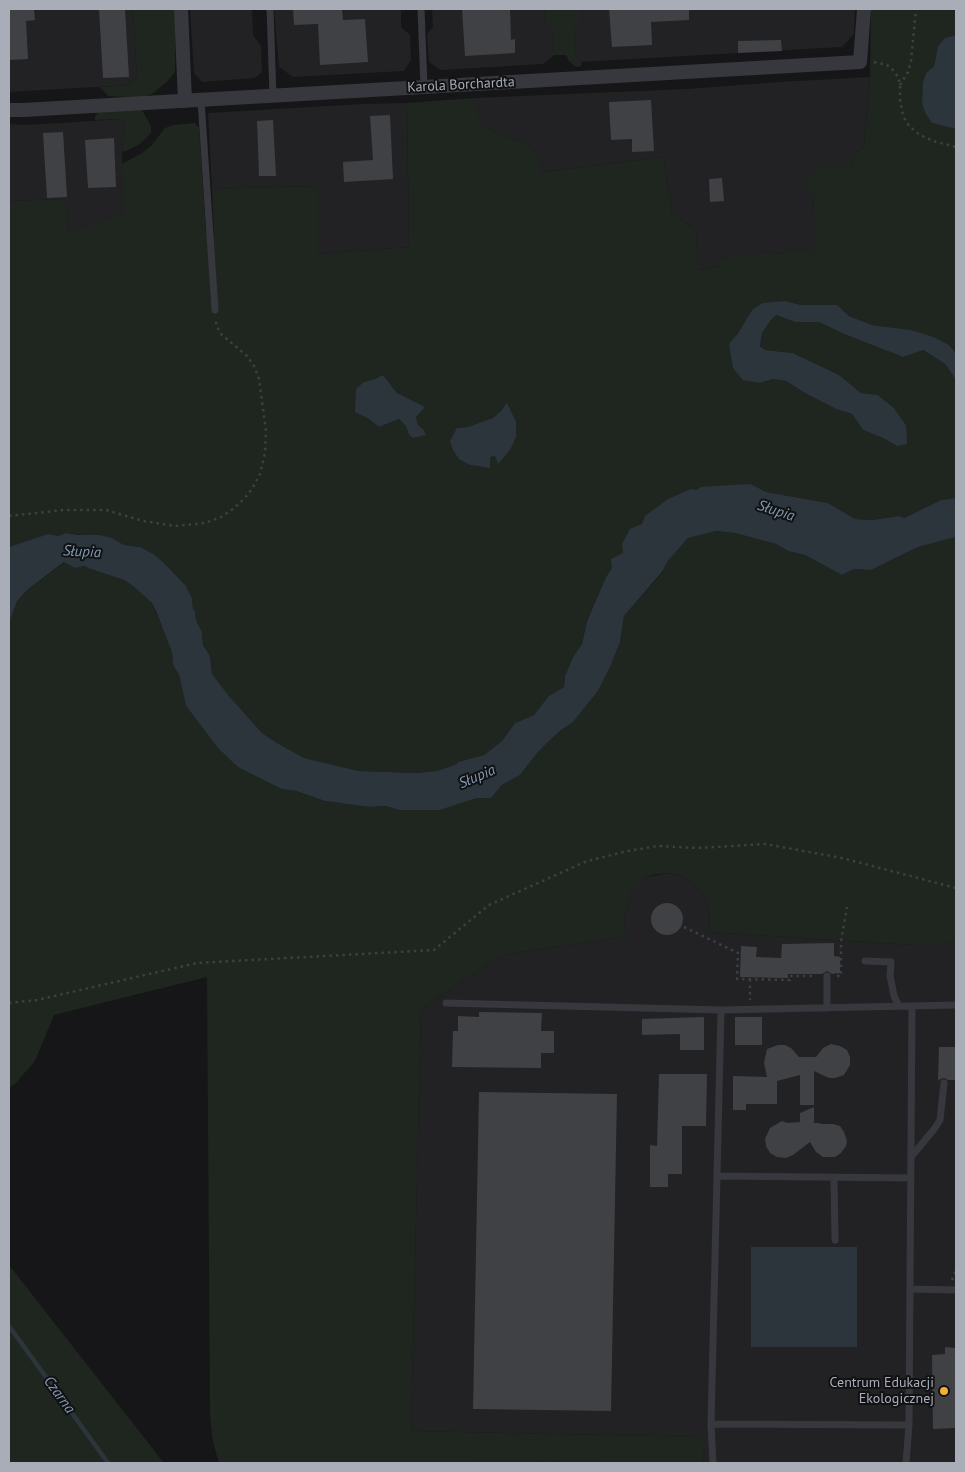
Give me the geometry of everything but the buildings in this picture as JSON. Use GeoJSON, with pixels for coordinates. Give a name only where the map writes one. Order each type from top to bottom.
{"type":"FeatureCollection","features":[{"type":"Feature","properties":{"kind":"street"},"geometry":{"type":"LineString","coordinates":[[181,9],[185,101]]}},
{"type":"Feature","properties":{"kind":"street"},"geometry":{"type":"LineString","coordinates":[[860,62],[864,9]]}},
{"type":"Feature","properties":{"kind":"street","name":"Karola Borchardta"},"geometry":{"type":"LineString","coordinates":[[9,110],[860,62]]}},
{"type":"Feature","properties":{"kind":"lane"},"geometry":{"type":"LineString","coordinates":[[270,9],[273,96]]}},
{"type":"Feature","properties":{"kind":"lane"},"geometry":{"type":"LineString","coordinates":[[421,9],[424,87]]}},
{"type":"Feature","properties":{"kind":"lane"},"geometry":{"type":"LineString","coordinates":[[201,100],[215,310]]}},
{"type":"Feature","properties":{"kind":"lane"},"geometry":{"type":"LineString","coordinates":[[865,961],[891,962],[890,976],[894,996],[899,1006]]}},
{"type":"Feature","properties":{"kind":"lane"},"geometry":{"type":"LineString","coordinates":[[827,1008],[828,976]]}},
{"type":"Feature","properties":{"kind":"lane"},"geometry":{"type":"LineString","coordinates":[[446,1003],[721,1010],[956,1005]]}},
{"type":"Feature","properties":{"kind":"lane"},"geometry":{"type":"LineString","coordinates":[[906,1463],[909,1425],[912,1006]]}},
{"type":"Feature","properties":{"kind":"lane"},"geometry":{"type":"LineString","coordinates":[[713,1463],[711,1424],[721,1010]]}},
{"type":"Feature","properties":{"kind":"lane"},"geometry":{"type":"LineString","coordinates":[[911,1158],[940,1120],[944,1083]]}},
{"type":"Feature","properties":{"kind":"lane"},"geometry":{"type":"LineString","coordinates":[[717,1176],[911,1178]]}},
{"type":"Feature","properties":{"kind":"lane"},"geometry":{"type":"LineString","coordinates":[[834,1178],[835,1240]]}},
{"type":"Feature","properties":{"kind":"lane"},"geometry":{"type":"LineString","coordinates":[[910,1289],[956,1290]]}},
{"type":"Feature","properties":{"kind":"lane"},"geometry":{"type":"LineString","coordinates":[[711,1424],[909,1425]]}},
{"type":"Feature","properties":{"kind":"path"},"geometry":{"type":"LineString","coordinates":[[900,85],[908,72],[911,61],[916,9]]}},
{"type":"Feature","properties":{"kind":"path"},"geometry":{"type":"LineString","coordinates":[[860,62],[879,62],[887,65],[894,71],[900,85],[903,116],[909,126],[920,135],[932,141],[956,147]]}},
{"type":"Feature","properties":{"kind":"path"},"geometry":{"type":"LineString","coordinates":[[9,516],[64,510],[106,510],[143,521],[176,526],[205,523],[222,517],[244,499],[260,474],[265,453],[266,431],[259,379],[254,366],[247,356],[218,330],[215,310]]}},
{"type":"Feature","properties":{"kind":"path"},"geometry":{"type":"LineString","coordinates":[[9,1003],[37,1000],[197,963],[434,950],[489,905],[587,861],[658,846],[698,848],[765,844],[842,858],[956,888]]}},
{"type":"Feature","properties":{"kind":"path"},"geometry":{"type":"LineString","coordinates":[[684,927],[738,953],[737,979],[790,980],[790,976],[841,976],[841,942],[847,907]]}},
{"type":"Feature","properties":{"kind":"path"},"geometry":{"type":"LineString","coordinates":[[750,979],[750,1010]]}},
{"type":"Feature","properties":{"kind":"shaded area"},"geometry":{"type":"Polygon","coordinates":[[[9,9],[133,9],[137,76],[130,85],[9,92],[9,9]]]}},
{"type":"Feature","properties":{"kind":"shaded area"},"geometry":{"type":"Polygon","coordinates":[[[133,9],[176,9],[175,72],[166,83],[153,93],[142,98],[108,96],[100,87],[130,85],[137,76],[133,9]]]}},
{"type":"Feature","properties":{"kind":"shaded area"},"geometry":{"type":"Polygon","coordinates":[[[190,9],[252,9],[253,35],[261,46],[262,72],[255,78],[202,82],[194,73],[190,9]]]}},
{"type":"Feature","properties":{"kind":"shaded area"},"geometry":{"type":"Polygon","coordinates":[[[274,9],[401,9],[401,27],[410,35],[411,60],[404,71],[293,77],[279,67],[274,9]]]}},
{"type":"Feature","properties":{"kind":"shaded area"},"geometry":{"type":"Polygon","coordinates":[[[432,9],[544,9],[545,21],[553,29],[554,55],[543,64],[440,70],[429,62],[427,34],[433,27],[432,9]]]}},
{"type":"Feature","properties":{"kind":"shaded area"},"geometry":{"type":"Polygon","coordinates":[[[544,9],[580,9],[580,22],[574,28],[575,54],[581,62],[581,66],[576,67],[569,61],[566,55],[554,55],[553,29],[545,21],[544,9]]]}},
{"type":"Feature","properties":{"kind":"shaded area"},"geometry":{"type":"Polygon","coordinates":[[[580,9],[855,9],[854,34],[842,47],[581,62],[575,54],[574,28],[580,21],[580,9]]]}},
{"type":"Feature","properties":{"kind":"shaded area"},"geometry":{"type":"Polygon","coordinates":[[[871,9],[956,9],[956,35],[945,38],[938,46],[934,66],[926,73],[923,82],[922,104],[932,123],[956,129],[956,353],[949,345],[911,330],[872,325],[849,316],[837,306],[801,305],[785,301],[753,309],[729,345],[760,383],[773,379],[786,381],[836,409],[852,414],[863,430],[897,446],[906,425],[894,408],[878,395],[861,393],[839,375],[793,353],[765,350],[760,345],[762,333],[776,315],[795,322],[819,322],[903,357],[922,350],[945,364],[956,380],[956,498],[941,500],[904,518],[899,516],[872,520],[855,519],[828,503],[766,492],[751,484],[728,487],[642,524],[606,577],[587,620],[582,644],[573,657],[565,676],[564,687],[550,696],[534,715],[515,723],[502,741],[484,755],[458,762],[437,771],[416,773],[359,771],[304,758],[262,733],[212,674],[210,656],[203,645],[202,632],[196,620],[192,598],[186,586],[163,562],[140,547],[124,545],[112,538],[66,533],[58,536],[48,534],[9,547],[9,201],[65,199],[68,233],[125,214],[122,164],[150,147],[165,128],[173,125],[195,123],[199,128],[206,233],[214,233],[212,189],[317,186],[317,254],[409,247],[407,103],[474,98],[477,117],[487,129],[528,144],[536,155],[542,172],[663,157],[672,212],[696,231],[698,271],[719,266],[720,262],[731,256],[747,254],[753,258],[762,251],[778,254],[794,250],[811,253],[815,256],[813,194],[809,193],[804,186],[808,178],[821,166],[852,166],[855,153],[864,147],[870,77],[871,9]],[[383,375],[364,382],[356,412],[379,427],[399,419],[406,426],[409,435],[413,438],[420,436],[424,430],[418,425],[416,417],[424,407],[397,393],[383,375]],[[502,410],[493,418],[481,424],[457,428],[470,465],[489,468],[490,457],[495,455],[498,463],[502,410]]]}},
{"type":"Feature","properties":{"kind":"shaded area"},"geometry":{"type":"Polygon","coordinates":[[[870,77],[864,147],[855,153],[852,166],[821,166],[813,193],[816,257],[794,250],[778,254],[762,251],[753,258],[697,271],[696,231],[672,212],[663,157],[541,172],[536,155],[528,144],[487,129],[476,117],[474,98],[687,89],[870,77]]]}},
{"type":"Feature","properties":{"kind":"shaded area"},"geometry":{"type":"Polygon","coordinates":[[[407,103],[409,247],[317,254],[316,186],[212,189],[208,113],[407,103]]]}},
{"type":"Feature","properties":{"kind":"shaded area"},"geometry":{"type":"Polygon","coordinates":[[[142,110],[151,126],[151,133],[140,144],[126,151],[122,151],[124,119],[95,120],[99,111],[142,110]]]}},
{"type":"Feature","properties":{"kind":"shaded area"},"geometry":{"type":"Polygon","coordinates":[[[124,119],[122,158],[126,214],[68,234],[65,199],[9,201],[9,124],[26,125],[124,119]]]}},
{"type":"Feature","properties":{"kind":"shaded area"},"geometry":{"type":"Polygon","coordinates":[[[716,531],[735,533],[776,544],[788,551],[805,555],[842,575],[854,569],[871,570],[918,547],[956,537],[956,943],[929,946],[708,932],[710,923],[709,911],[700,890],[681,876],[669,873],[657,874],[646,877],[631,893],[624,918],[625,928],[630,936],[501,955],[421,1009],[411,1431],[703,1437],[704,1463],[594,1463],[593,1460],[476,1461],[476,1463],[219,1463],[213,1442],[210,1416],[207,977],[54,1015],[35,1061],[16,1083],[9,1088],[9,623],[16,601],[27,590],[65,562],[75,568],[85,566],[124,580],[152,603],[172,652],[173,665],[179,675],[186,706],[218,748],[282,789],[296,791],[325,801],[370,807],[386,806],[399,810],[440,810],[477,798],[491,798],[502,785],[520,775],[550,740],[573,722],[598,691],[611,665],[620,642],[624,616],[662,573],[668,561],[688,538],[716,531]]]}},
{"type":"Feature","properties":{"kind":"shaded area"},"geometry":{"type":"Polygon","coordinates":[[[669,873],[681,876],[700,890],[709,911],[709,932],[929,946],[956,943],[956,1463],[704,1463],[702,1437],[411,1431],[421,1009],[501,955],[629,936],[625,928],[624,918],[631,893],[637,884],[646,877],[669,873]]]}},
{"type":"Feature","properties":{"kind":"shaded area"},"geometry":{"type":"Polygon","coordinates":[[[9,1265],[164,1463],[9,1463],[9,1265]]]}},
{"type":"Feature","properties":{"kind":"shaded area"},"geometry":{"type":"Polygon","coordinates":[[[594,1460],[594,1463],[476,1463],[476,1461],[594,1460]]]}},
{"type":"Feature","properties":{"kind":"water"},"geometry":{"type":"Polygon","coordinates":[[[956,35],[956,129],[932,123],[922,104],[923,82],[926,73],[934,66],[938,46],[945,38],[956,35]]]}},
{"type":"Feature","properties":{"kind":"water"},"geometry":{"type":"Polygon","coordinates":[[[785,301],[801,305],[837,305],[849,316],[872,325],[911,330],[933,337],[949,345],[956,353],[956,380],[945,364],[923,350],[903,357],[819,322],[795,322],[776,315],[771,320],[762,333],[760,346],[765,350],[793,353],[839,375],[861,393],[878,395],[894,408],[906,425],[907,444],[897,446],[863,430],[852,414],[836,409],[786,381],[773,379],[760,383],[743,380],[733,368],[729,344],[753,309],[763,303],[785,301]]]}},
{"type":"Feature","properties":{"kind":"water"},"geometry":{"type":"Polygon","coordinates":[[[383,375],[397,393],[425,407],[416,417],[418,425],[424,430],[426,435],[413,438],[399,419],[379,427],[355,412],[356,389],[364,382],[383,375]]]}},
{"type":"Feature","properties":{"kind":"water"},"geometry":{"type":"Polygon","coordinates":[[[507,403],[516,422],[516,437],[510,450],[498,464],[495,456],[490,457],[490,468],[470,465],[459,459],[450,441],[457,428],[468,427],[493,418],[507,403]]]}},
{"type":"Feature","properties":{"kind":"water","name":"Słupia"},"geometry":{"type":"Polygon","coordinates":[[[751,484],[766,492],[828,503],[855,519],[872,520],[899,516],[904,518],[941,500],[956,498],[956,537],[918,547],[871,570],[854,569],[842,575],[805,555],[788,551],[776,544],[735,533],[716,531],[688,538],[624,616],[620,642],[611,665],[598,691],[573,722],[560,731],[538,752],[520,775],[502,785],[491,798],[477,798],[440,810],[399,810],[386,806],[370,807],[325,801],[296,791],[282,789],[238,767],[218,748],[186,706],[179,675],[173,665],[172,652],[156,611],[152,603],[124,580],[85,566],[75,568],[64,562],[27,590],[17,601],[9,623],[9,547],[48,534],[58,536],[66,533],[99,535],[112,538],[124,545],[140,547],[163,562],[186,586],[192,598],[196,620],[202,632],[203,645],[210,656],[212,674],[262,733],[304,758],[359,771],[416,773],[437,771],[458,762],[484,755],[502,741],[515,723],[534,715],[549,696],[564,687],[565,676],[573,657],[582,644],[587,621],[606,577],[612,568],[611,559],[623,553],[622,544],[630,529],[642,524],[645,516],[668,499],[691,489],[751,484]]]}},
{"type":"Feature","properties":{"kind":"water"},"geometry":{"type":"Polygon","coordinates":[[[751,1247],[857,1247],[857,1347],[751,1347],[751,1247]]]}},
{"type":"Feature","properties":{"kind":"waterway","name":"Czarna"},"geometry":{"type":"LineString","coordinates":[[9,1326],[108,1463]]}},
{"type":"Feature","properties":{"kind":"place","name":"Centrum Edukacji Ekologicznej"},"geometry":{"type":"Point","coordinates":[944,1391]}}]}
